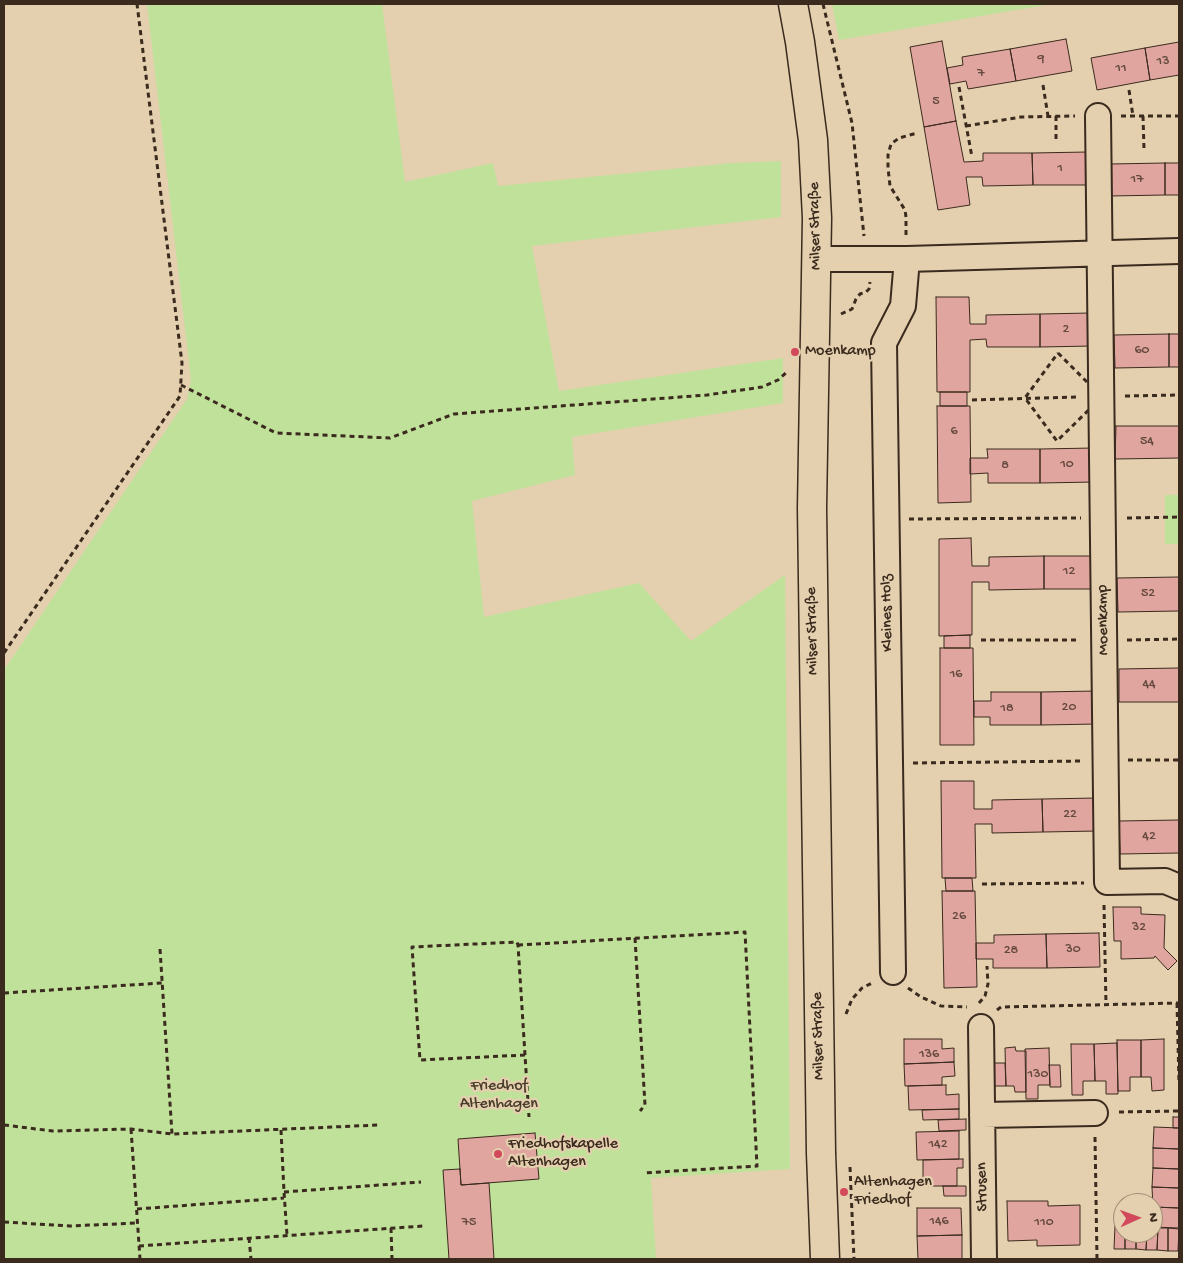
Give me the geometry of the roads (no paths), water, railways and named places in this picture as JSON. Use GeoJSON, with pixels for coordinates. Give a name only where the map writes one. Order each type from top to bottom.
{"type":"FeatureCollection","features":[{"type":"Feature","properties":{"kind":"main road","name":"Milser Straße"},"geometry":{"type":"LineString","coordinates":[[793,4],[813,140],[817,201],[812,508],[820,1125],[825,1259]]}},
{"type":"Feature","properties":{"kind":"street","name":"Moenkamp"},"geometry":{"type":"LineString","coordinates":[[1098,116],[1107,882],[1165,881],[1179,887]]}},
{"type":"Feature","properties":{"kind":"street"},"geometry":{"type":"LineString","coordinates":[[817,259],[907,259],[1179,251]]}},
{"type":"Feature","properties":{"kind":"street","name":"Kleines Holz"},"geometry":{"type":"LineString","coordinates":[[893,972],[884,343],[886,336],[904,306],[907,259]]}},
{"type":"Feature","properties":{"kind":"street","name":"Strusen"},"geometry":{"type":"LineString","coordinates":[[981,1027],[984,1259]]}},
{"type":"Feature","properties":{"kind":"street"},"geometry":{"type":"LineString","coordinates":[[982,1115],[1095,1113]]}},
{"type":"Feature","properties":{"kind":"place","name":"Moenkamp"},"geometry":{"type":"Point","coordinates":[795,352]}},
{"type":"Feature","properties":{"kind":"place","name":"Friedhofskapelle Altenhagen"},"geometry":{"type":"Point","coordinates":[498,1154]}},
{"type":"Feature","properties":{"kind":"place","name":"Altenhagen Friedhof"},"geometry":{"type":"Point","coordinates":[844,1192]}},
{"type":"Feature","properties":{"kind":"park label","name":"Friedhof Altenhagen"},"geometry":{"type":"Point","coordinates":[499,1096]}}]}
